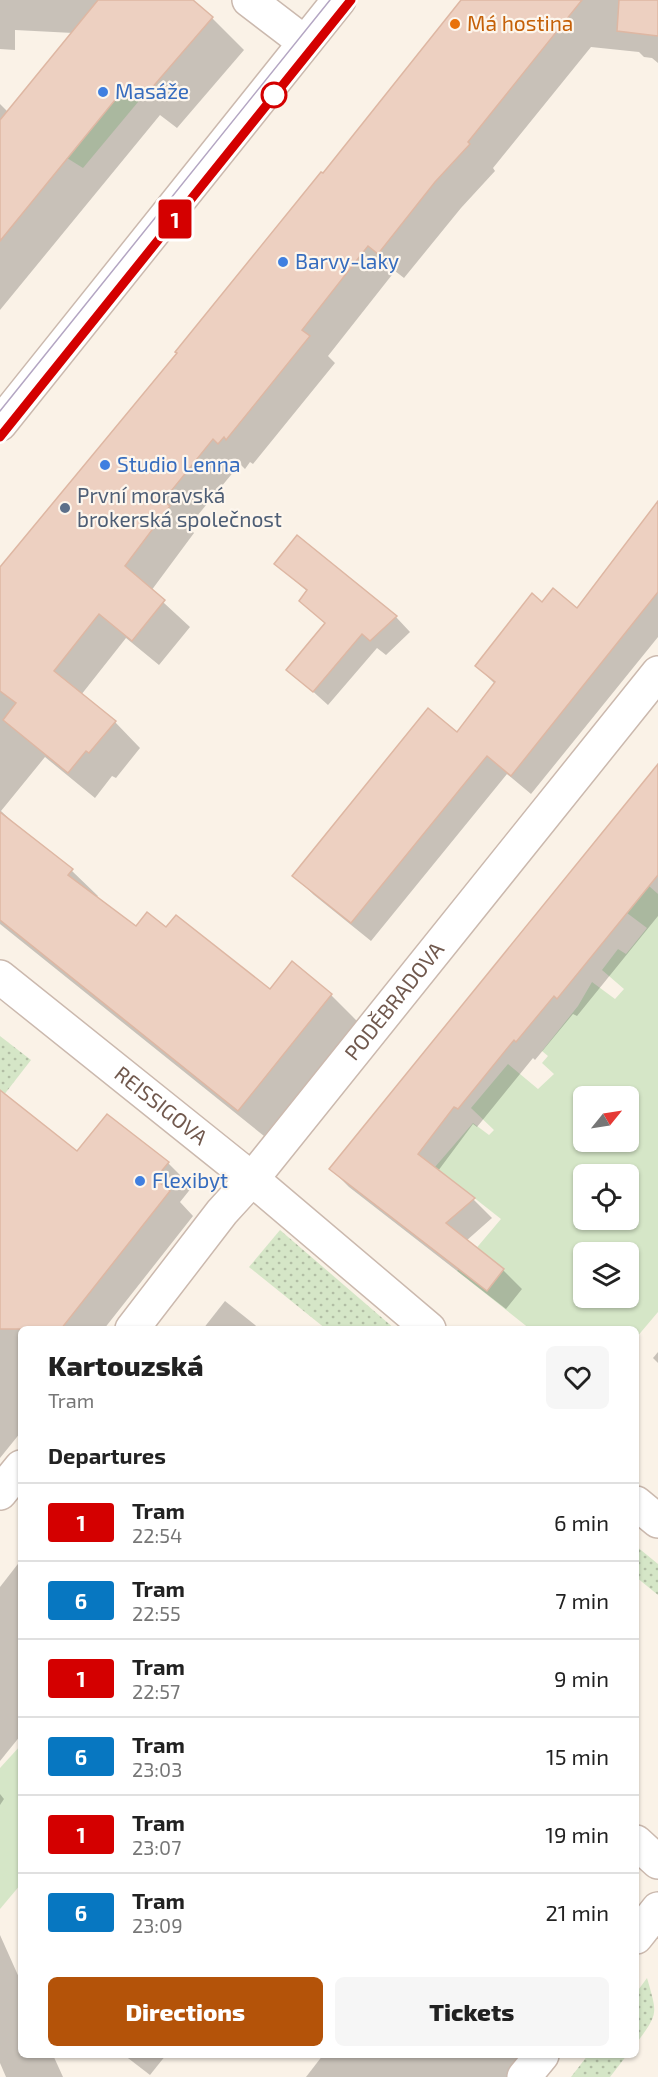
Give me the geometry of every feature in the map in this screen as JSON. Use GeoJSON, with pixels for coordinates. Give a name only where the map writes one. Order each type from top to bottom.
{"type":"FeatureCollection","features":[{"type":"Feature","properties":{"kind":"street"},"geometry":{"type":"LineString","coordinates":[[249,0],[304,42]]}},
{"type":"Feature","properties":{"kind":"street"},"geometry":{"type":"LineString","coordinates":[[0,424],[339,0]]}},
{"type":"Feature","properties":{"kind":"street","name":"PODĚBRADOVA"},"geometry":{"type":"LineString","coordinates":[[134,1326],[222,1212],[252,1179],[658,674]]}},
{"type":"Feature","properties":{"kind":"street","name":"REISSIGOVA"},"geometry":{"type":"LineString","coordinates":[[0,977],[252,1179],[425,1326]]}},
{"type":"Feature","properties":{"kind":"street"},"geometry":{"type":"LineString","coordinates":[[0,1493],[18,1471]]}},
{"type":"Feature","properties":{"kind":"street"},"geometry":{"type":"LineString","coordinates":[[639,1505],[658,1521]]}},
{"type":"Feature","properties":{"kind":"street"},"geometry":{"type":"LineString","coordinates":[[639,1845],[658,1862]]}},
{"type":"Feature","properties":{"kind":"street"},"geometry":{"type":"LineString","coordinates":[[639,1933],[658,1909]]}},
{"type":"Feature","properties":{"kind":"street"},"geometry":{"type":"LineString","coordinates":[[524,2077],[540,2058]]}},
{"type":"Feature","properties":{"kind":"green space"},"geometry":{"type":"Polygon","coordinates":[[[128,84],[143,96],[83,168],[67,158],[128,84]]]}},
{"type":"Feature","properties":{"kind":"green space"},"geometry":{"type":"Polygon","coordinates":[[[649,886],[658,894],[658,1312],[639,1334],[639,1326],[526,1326],[457,1271],[501,1219],[435,1167],[473,1123],[489,1135],[494,1130],[471,1108],[508,1064],[538,1089],[554,1074],[542,1063],[548,1056],[542,1051],[578,1006],[592,982],[615,999],[624,989],[602,970],[618,949],[626,954],[647,928],[627,913],[649,886]]]}},
{"type":"Feature","properties":{"kind":"green space"},"geometry":{"type":"Polygon","coordinates":[[[0,1036],[31,1060],[0,1100],[0,1036]]]}},
{"type":"Feature","properties":{"kind":"green space"},"geometry":{"type":"Polygon","coordinates":[[[280,1230],[392,1326],[322,1326],[249,1267],[280,1230]]]}},
{"type":"Feature","properties":{"kind":"green space"},"geometry":{"type":"Polygon","coordinates":[[[639,1548],[658,1564],[658,1595],[639,1579],[639,1548]]]}},
{"type":"Feature","properties":{"kind":"green space"},"geometry":{"type":"Polygon","coordinates":[[[18,1748],[18,1888],[0,1909],[0,1768],[18,1748]]]}},
{"type":"Feature","properties":{"kind":"green space"},"geometry":{"type":"Polygon","coordinates":[[[647,1978],[654,2014],[639,2040],[639,1989],[647,1978]]]}},
{"type":"Feature","properties":{"kind":"green space"},"geometry":{"type":"Polygon","coordinates":[[[586,2058],[625,2058],[610,2077],[571,2077],[586,2058]]]}},
{"type":"Feature","properties":{"kind":"building"},"geometry":{"type":"Polygon","coordinates":[[[98,0],[193,0],[213,17],[144,97],[128,84],[0,241],[0,120],[98,0]]]}},
{"type":"Feature","properties":{"kind":"building"},"geometry":{"type":"Polygon","coordinates":[[[461,0],[582,0],[468,142],[470,144],[435,182],[378,254],[368,246],[302,330],[310,336],[226,440],[224,437],[218,444],[213,439],[163,501],[170,506],[125,566],[165,600],[132,641],[99,614],[54,671],[116,721],[89,753],[86,751],[68,773],[3,720],[16,703],[0,691],[0,567],[177,353],[175,352],[321,172],[323,173],[461,0]]]}},
{"type":"Feature","properties":{"kind":"building"},"geometry":{"type":"Polygon","coordinates":[[[619,0],[658,0],[658,36],[617,31],[619,0]]]}},
{"type":"Feature","properties":{"kind":"building"},"geometry":{"type":"Polygon","coordinates":[[[658,501],[658,592],[511,776],[487,756],[351,923],[292,876],[428,708],[457,732],[495,682],[475,666],[532,593],[542,602],[553,588],[577,608],[658,501]]]}},
{"type":"Feature","properties":{"kind":"building"},"geometry":{"type":"Polygon","coordinates":[[[297,535],[397,616],[370,641],[362,634],[313,692],[286,670],[325,623],[299,601],[307,590],[274,564],[297,535]]]}},
{"type":"Feature","properties":{"kind":"building"},"geometry":{"type":"Polygon","coordinates":[[[658,764],[658,875],[557,999],[554,996],[516,1042],[514,1040],[458,1109],[454,1107],[418,1154],[475,1198],[446,1223],[504,1269],[487,1291],[329,1169],[658,764]]]}},
{"type":"Feature","properties":{"kind":"building"},"geometry":{"type":"Polygon","coordinates":[[[0,812],[73,869],[68,875],[136,926],[147,912],[166,927],[176,915],[270,989],[292,961],[332,994],[238,1111],[0,920],[0,812]]]}},
{"type":"Feature","properties":{"kind":"building"},"geometry":{"type":"Polygon","coordinates":[[[0,1090],[77,1151],[107,1114],[169,1162],[155,1179],[170,1191],[63,1326],[18,1326],[18,1329],[0,1329],[0,1090]]]}},
{"type":"Feature","properties":{"kind":"tram line"},"geometry":{"type":"LineString","coordinates":[[0,411],[330,0]]}},
{"type":"Feature","properties":{"kind":"tram line"},"geometry":{"type":"LineString","coordinates":[[0,437],[351,0]]}},
{"type":"Feature","properties":{"kind":"tram line","name":"1"},"geometry":{"type":"LineString","coordinates":[[0,437],[351,0]]}},
{"type":"Feature","properties":{"kind":"place","name":"Má hostina"},"geometry":{"type":"Point","coordinates":[455,24]}},
{"type":"Feature","properties":{"kind":"place","name":"Masáže"},"geometry":{"type":"Point","coordinates":[103,92]}},
{"type":"Feature","properties":{"kind":"place","name":"Barvy-laky"},"geometry":{"type":"Point","coordinates":[283,262]}},
{"type":"Feature","properties":{"kind":"place","name":"Studio Lenna"},"geometry":{"type":"Point","coordinates":[105,465]}},
{"type":"Feature","properties":{"kind":"place","name":"První moravská brokerská společnost"},"geometry":{"type":"Point","coordinates":[65,508]}},
{"type":"Feature","properties":{"kind":"place","name":"Flexibyt"},"geometry":{"type":"Point","coordinates":[140,1181]}}]}
